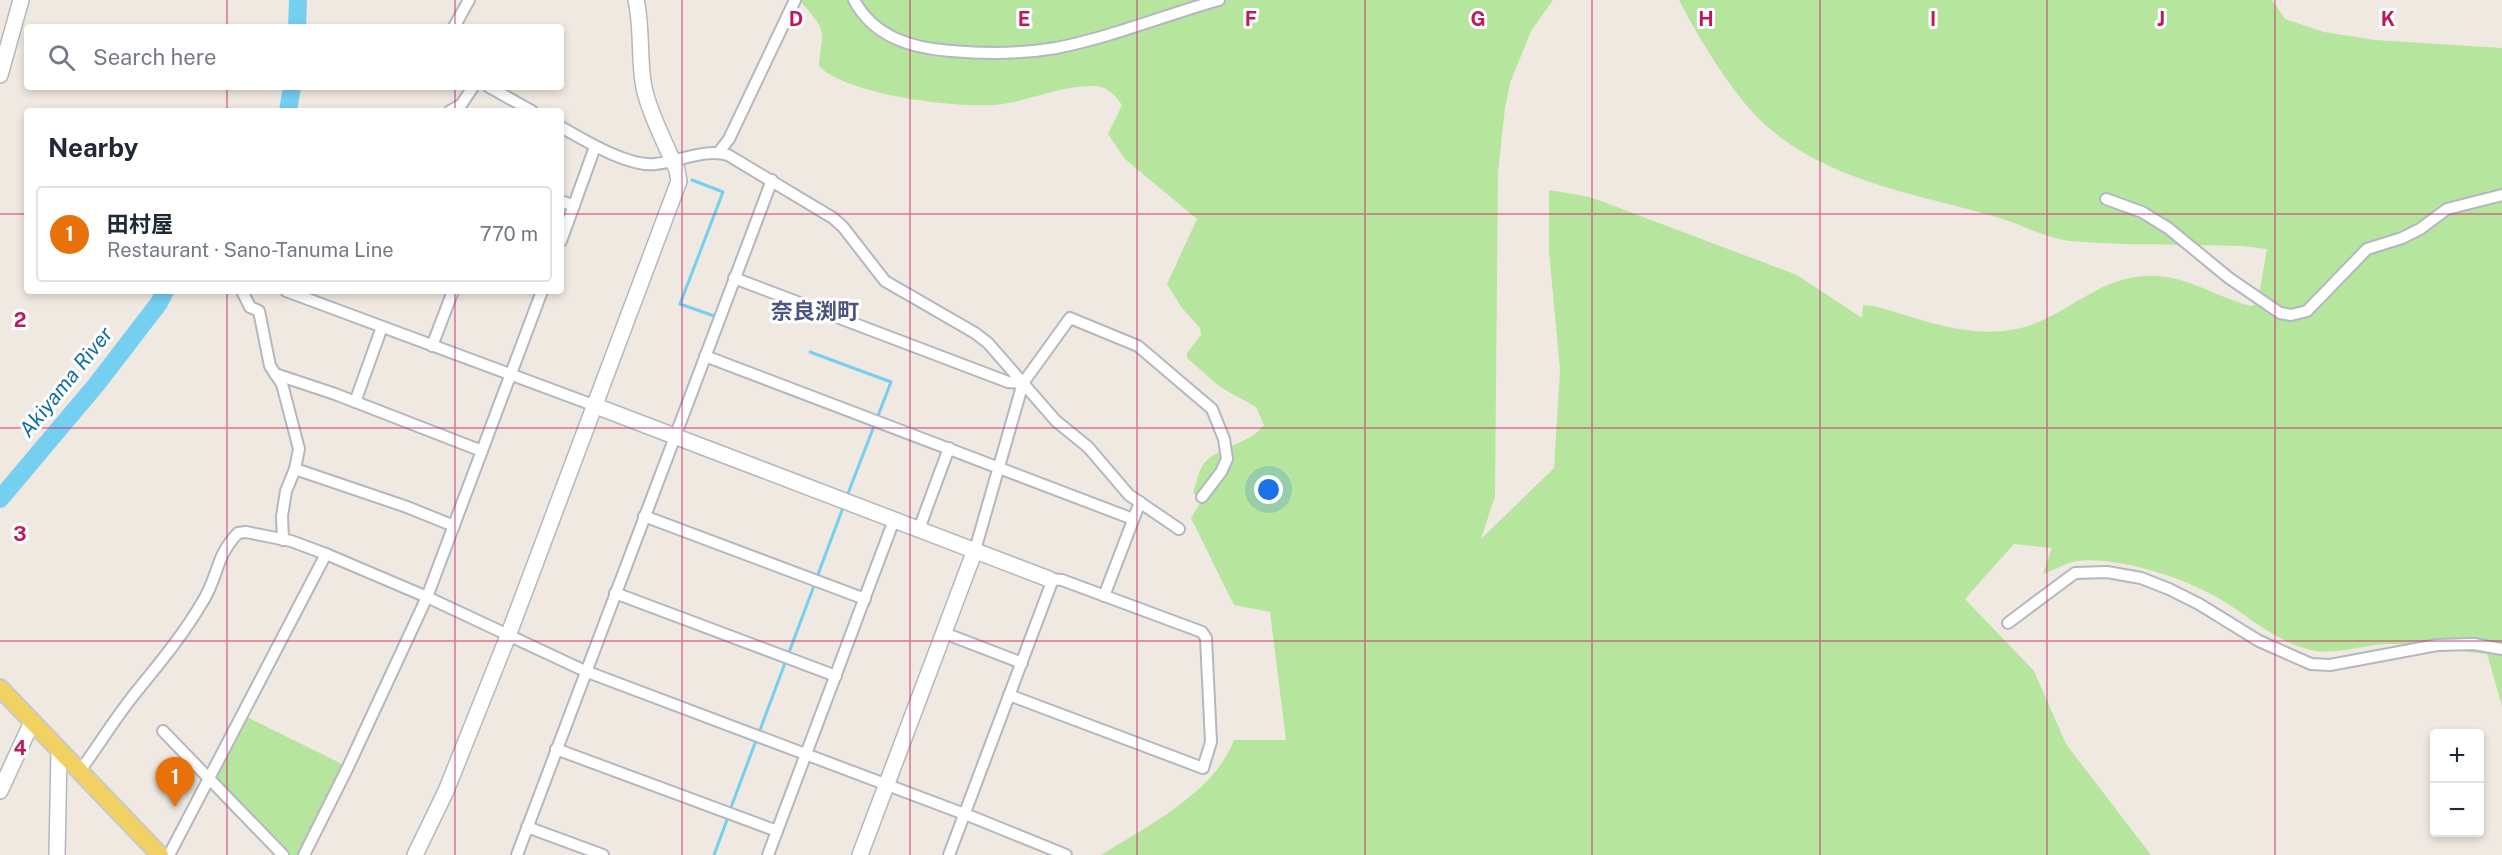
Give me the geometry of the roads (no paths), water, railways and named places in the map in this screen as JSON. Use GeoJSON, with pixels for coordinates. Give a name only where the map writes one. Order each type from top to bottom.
{"type":"FeatureCollection","features":[{"type":"Feature","properties":{"kind":"main road"},"geometry":{"type":"LineString","coordinates":[[0,688],[160,855]]}},
{"type":"Feature","properties":{"kind":"street"},"geometry":{"type":"LineString","coordinates":[[0,75],[21,0]]}},
{"type":"Feature","properties":{"kind":"street"},"geometry":{"type":"LineString","coordinates":[[456,24],[469,0]]}},
{"type":"Feature","properties":{"kind":"street"},"geometry":{"type":"LineString","coordinates":[[415,855],[446,791],[508,636],[593,405],[679,182],[673,161],[645,93],[641,24],[636,0]]}},
{"type":"Feature","properties":{"kind":"street"},"geometry":{"type":"LineString","coordinates":[[719,152],[729,139],[795,0]]}},
{"type":"Feature","properties":{"kind":"street"},"geometry":{"type":"LineString","coordinates":[[854,0],[860,11],[876,27],[895,40],[912,46],[975,53],[1014,53],[1057,48],[1136,27],[1219,0]]}},
{"type":"Feature","properties":{"kind":"street"},"geometry":{"type":"LineString","coordinates":[[456,108],[461,105],[471,90]]}},
{"type":"Feature","properties":{"kind":"street"},"geometry":{"type":"LineString","coordinates":[[494,90],[527,108]]}},
{"type":"Feature","properties":{"kind":"street"},"geometry":{"type":"LineString","coordinates":[[564,129],[595,147],[647,164],[719,152],[772,180],[843,227],[885,281],[975,333],[988,343],[1056,421],[1088,447],[1123,488],[1179,529]]}},
{"type":"Feature","properties":{"kind":"street"},"geometry":{"type":"LineString","coordinates":[[564,233],[595,147]]}},
{"type":"Feature","properties":{"kind":"street"},"geometry":{"type":"LineString","coordinates":[[517,855],[772,180]]}},
{"type":"Feature","properties":{"kind":"street"},"geometry":{"type":"LineString","coordinates":[[2106,199],[2142,212],[2168,228],[2238,284],[2280,313],[2290,315],[2307,311],[2367,249],[2402,238],[2420,229],[2447,209],[2502,195]]}},
{"type":"Feature","properties":{"kind":"street"},"geometry":{"type":"LineString","coordinates":[[564,202],[574,206]]}},
{"type":"Feature","properties":{"kind":"street"},"geometry":{"type":"LineString","coordinates":[[734,278],[1008,381],[1023,383]]}},
{"type":"Feature","properties":{"kind":"street"},"geometry":{"type":"LineString","coordinates":[[244,294],[250,307],[259,311],[270,366],[282,384],[294,425],[299,454],[296,469],[286,491],[282,516],[283,540]]}},
{"type":"Feature","properties":{"kind":"street"},"geometry":{"type":"LineString","coordinates":[[294,294],[1051,579],[1202,632],[1206,638],[1211,742],[1203,768],[1009,695]]}},
{"type":"Feature","properties":{"kind":"street"},"geometry":{"type":"LineString","coordinates":[[432,346],[452,294]]}},
{"type":"Feature","properties":{"kind":"street"},"geometry":{"type":"LineString","coordinates":[[304,855],[348,767],[427,597],[541,294]]}},
{"type":"Feature","properties":{"kind":"street"},"geometry":{"type":"LineString","coordinates":[[860,855],[975,550],[1023,383],[1070,318],[1138,346],[1212,410],[1218,422],[1227,459],[1221,472],[1202,497]]}},
{"type":"Feature","properties":{"kind":"street"},"geometry":{"type":"LineString","coordinates":[[355,402],[382,327]]}},
{"type":"Feature","properties":{"kind":"street"},"geometry":{"type":"LineString","coordinates":[[705,356],[1133,519]]}},
{"type":"Feature","properties":{"kind":"street"},"geometry":{"type":"LineString","coordinates":[[275,374],[355,402],[482,452]]}},
{"type":"Feature","properties":{"kind":"street"},"geometry":{"type":"LineString","coordinates":[[919,529],[949,448]]}},
{"type":"Feature","properties":{"kind":"street"},"geometry":{"type":"LineString","coordinates":[[296,469],[407,507],[454,526]]}},
{"type":"Feature","properties":{"kind":"street"},"geometry":{"type":"LineString","coordinates":[[1104,596],[1140,502]]}},
{"type":"Feature","properties":{"kind":"street"},"geometry":{"type":"LineString","coordinates":[[644,516],[865,599]]}},
{"type":"Feature","properties":{"kind":"street"},"geometry":{"type":"LineString","coordinates":[[768,855],[894,520]]}},
{"type":"Feature","properties":{"kind":"street"},"geometry":{"type":"LineString","coordinates":[[79,772],[142,685],[169,653],[203,601],[211,586],[219,560],[233,538],[241,532],[283,540],[326,554],[427,597],[585,671],[965,814],[1066,855]]}},
{"type":"Feature","properties":{"kind":"street"},"geometry":{"type":"LineString","coordinates":[[169,855],[326,554]]}},
{"type":"Feature","properties":{"kind":"street"},"geometry":{"type":"LineString","coordinates":[[2008,623],[2075,573],[2107,572],[2141,578],[2169,589],[2199,604],[2259,641],[2311,664],[2330,665],[2437,645],[2474,644],[2502,649]]}},
{"type":"Feature","properties":{"kind":"street"},"geometry":{"type":"LineString","coordinates":[[949,855],[1022,663],[1051,579]]}},
{"type":"Feature","properties":{"kind":"street"},"geometry":{"type":"LineString","coordinates":[[615,593],[836,676]]}},
{"type":"Feature","properties":{"kind":"street"},"geometry":{"type":"LineString","coordinates":[[944,633],[1022,663]]}},
{"type":"Feature","properties":{"kind":"street"},"geometry":{"type":"LineString","coordinates":[[0,791],[32,723]]}},
{"type":"Feature","properties":{"kind":"street"},"geometry":{"type":"LineString","coordinates":[[163,730],[283,855]]}},
{"type":"Feature","properties":{"kind":"street"},"geometry":{"type":"LineString","coordinates":[[556,749],[777,831]]}},
{"type":"Feature","properties":{"kind":"street"},"geometry":{"type":"LineString","coordinates":[[57,855],[59,751]]}},
{"type":"Feature","properties":{"kind":"street"},"geometry":{"type":"LineString","coordinates":[[527,827],[603,855]]}},
{"type":"Feature","properties":{"kind":"waterway","name":"Akiyama River"},"geometry":{"type":"LineString","coordinates":[[297,24],[298,0]]}},
{"type":"Feature","properties":{"kind":"waterway","name":"Akiyama River"},"geometry":{"type":"LineString","coordinates":[[288,108],[292,90]]}},
{"type":"Feature","properties":{"kind":"waterway"},"geometry":{"type":"LineString","coordinates":[[692,180],[723,192],[680,304],[714,316]]}},
{"type":"Feature","properties":{"kind":"waterway","name":"Akiyama River"},"geometry":{"type":"LineString","coordinates":[[0,499],[96,385],[164,294]]}},
{"type":"Feature","properties":{"kind":"waterway"},"geometry":{"type":"LineString","coordinates":[[810,352],[891,382],[847,496]]}},
{"type":"Feature","properties":{"kind":"waterway"},"geometry":{"type":"LineString","coordinates":[[817,577],[844,505]]}},
{"type":"Feature","properties":{"kind":"waterway"},"geometry":{"type":"LineString","coordinates":[[730,810],[815,583]]}},
{"type":"Feature","properties":{"kind":"waterway"},"geometry":{"type":"LineString","coordinates":[[714,855],[728,817]]}},
{"type":"Feature","properties":{"kind":"place","name":"田村屋"},"geometry":{"type":"Point","coordinates":[175,807]}},
{"type":"Feature","properties":{"kind":"district","name":"奈良渕町"},"geometry":{"type":"Point","coordinates":[815,311]}}]}
